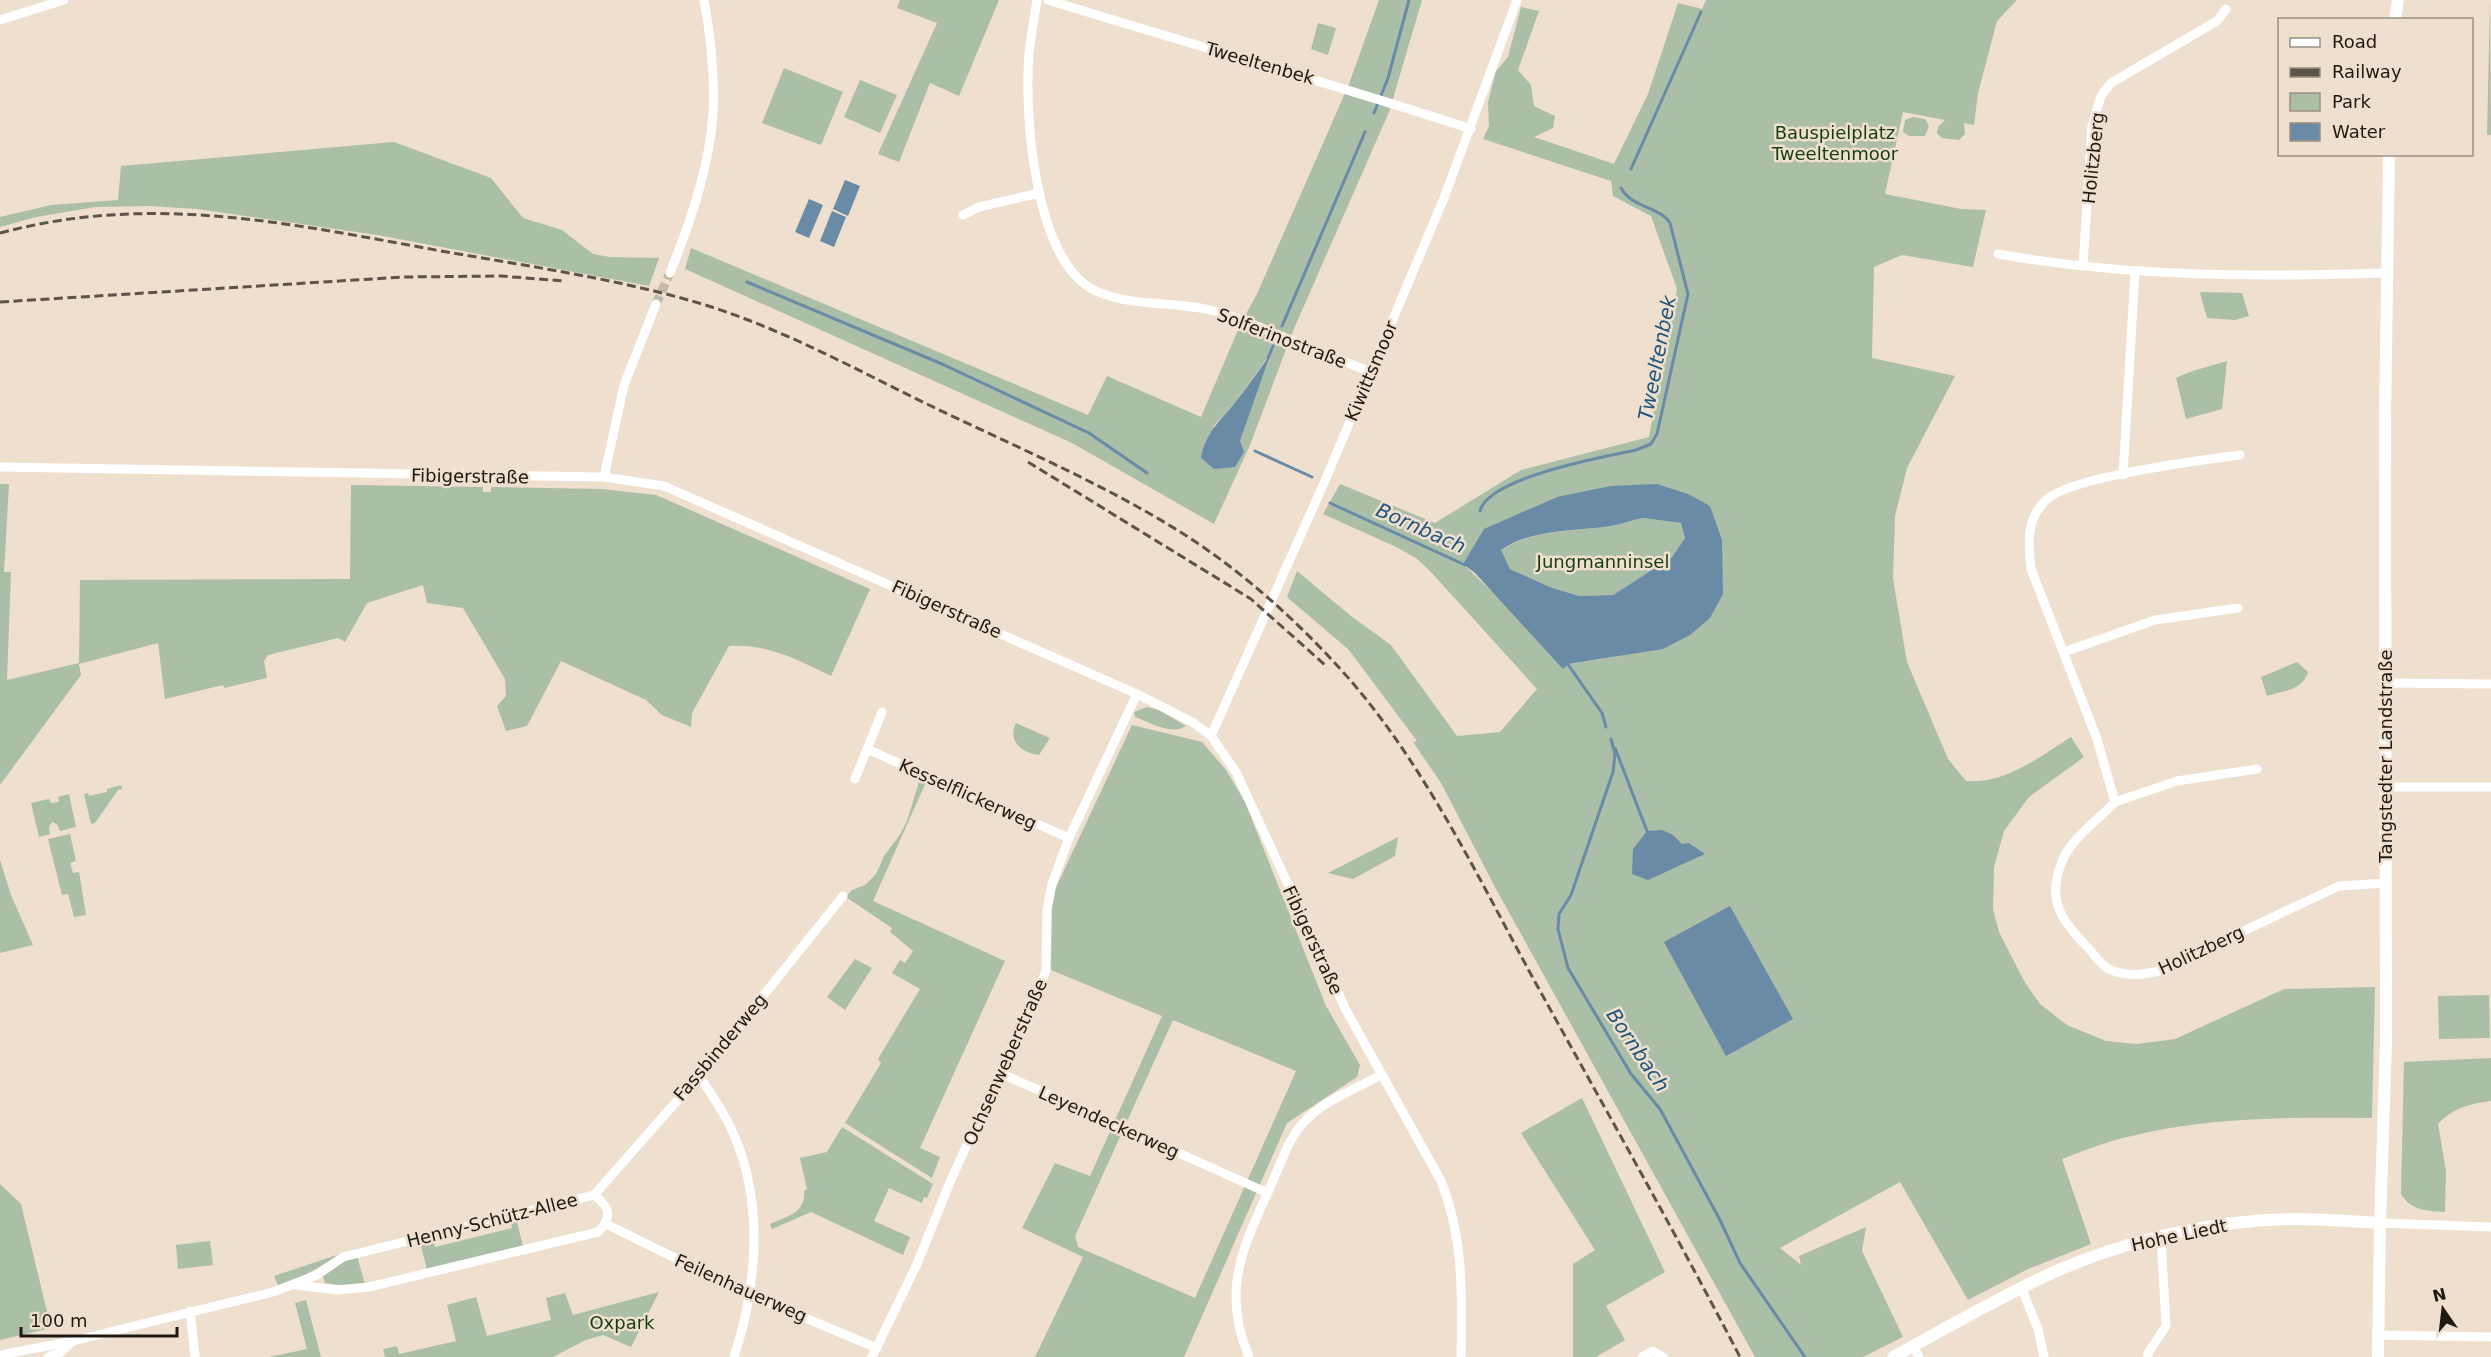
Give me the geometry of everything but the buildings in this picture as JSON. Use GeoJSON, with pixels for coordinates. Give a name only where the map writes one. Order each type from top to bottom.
{"type":"FeatureCollection","features":[{"type":"Feature","properties":{"kind":"street"},"geometry":{"type":"LineString","coordinates":[[0,20],[64,0]]}},
{"type":"Feature","properties":{"kind":"street"},"geometry":{"type":"LineString","coordinates":[[670,273],[700,186],[712,124],[712,45],[704,0]]}},
{"type":"Feature","properties":{"kind":"street","name":"Solferinostraße"},"geometry":{"type":"LineString","coordinates":[[1037,0],[1029,54],[1029,108],[1039,193],[1052,234],[1067,266],[1092,289],[1111,296],[1183,304],[1227,314],[1371,372]]}},
{"type":"Feature","properties":{"kind":"street","name":"Tweeltenbek"},"geometry":{"type":"LineString","coordinates":[[1048,0],[1471,129]]}},
{"type":"Feature","properties":{"kind":"street","name":"Kiwittsmoor"},"geometry":{"type":"LineString","coordinates":[[1211,736],[1371,372],[1471,129],[1517,0]]}},
{"type":"Feature","properties":{"kind":"street"},"geometry":{"type":"LineString","coordinates":[[2395,18],[2398,0]]}},
{"type":"Feature","properties":{"kind":"street","name":"Holitzberg"},"geometry":{"type":"LineString","coordinates":[[2083,266],[2092,126],[2101,96],[2111,83],[2217,21],[2226,9]]}},
{"type":"Feature","properties":{"kind":"street","name":"Tangstedter Landstraße"},"geometry":{"type":"LineString","coordinates":[[2378,1357],[2386,1042],[2388,156]]}},
{"type":"Feature","properties":{"kind":"street"},"geometry":{"type":"LineString","coordinates":[[963,215],[979,207],[1039,193]]}},
{"type":"Feature","properties":{"kind":"street"},"geometry":{"type":"LineString","coordinates":[[1998,254],[2135,271],[2218,275],[2386,273]]}},
{"type":"Feature","properties":{"kind":"street"},"geometry":{"type":"LineString","coordinates":[[2123,475],[2135,271]]}},
{"type":"Feature","properties":{"kind":"street"},"geometry":{"type":"LineString","coordinates":[[604,477],[624,385],[657,304]]}},
{"type":"Feature","properties":{"kind":"street"},"geometry":{"type":"LineString","coordinates":[[2115,802],[2106,765],[2031,569],[2028,548],[2030,527],[2036,512],[2046,499],[2058,491],[2123,475],[2240,455]]}},
{"type":"Feature","properties":{"kind":"street","name":"Fibigerstraße"},"geometry":{"type":"LineString","coordinates":[[0,467],[604,477],[664,486],[1137,694],[1194,723],[1211,736],[1236,772],[1346,1010],[1441,1181],[1450,1209],[1461,1265],[1461,1357]]}},
{"type":"Feature","properties":{"kind":"street"},"geometry":{"type":"LineString","coordinates":[[2064,652],[2156,620],[2238,608]]}},
{"type":"Feature","properties":{"kind":"street"},"geometry":{"type":"LineString","coordinates":[[2385,683],[2491,684]]}},
{"type":"Feature","properties":{"kind":"street","name":"Ochsenweberstraße"},"geometry":{"type":"LineString","coordinates":[[872,1357],[917,1264],[950,1182],[1043,979],[1046,969],[1047,910],[1052,884],[1069,838],[1137,694]]}},
{"type":"Feature","properties":{"kind":"street"},"geometry":{"type":"LineString","coordinates":[[855,779],[882,712]]}},
{"type":"Feature","properties":{"kind":"street","name":"Kesselflickerweg"},"geometry":{"type":"LineString","coordinates":[[867,749],[1069,838]]}},
{"type":"Feature","properties":{"kind":"street","name":"Holitzberg"},"geometry":{"type":"LineString","coordinates":[[2257,769],[2177,781],[2115,802],[2064,856],[2055,894],[2060,914],[2069,928],[2106,968],[2121,974],[2139,975],[2159,971],[2339,886],[2385,883]]}},
{"type":"Feature","properties":{"kind":"street"},"geometry":{"type":"LineString","coordinates":[[2385,787],[2491,787]]}},
{"type":"Feature","properties":{"kind":"street","name":"Fassbinderweg"},"geometry":{"type":"LineString","coordinates":[[594,1195],[699,1076],[843,896]]}},
{"type":"Feature","properties":{"kind":"street","name":"Leyendeckerweg"},"geometry":{"type":"LineString","coordinates":[[1000,1073],[1268,1192]]}},
{"type":"Feature","properties":{"kind":"street"},"geometry":{"type":"LineString","coordinates":[[1249,1357],[1239,1327],[1236,1305],[1239,1261],[1291,1141],[1304,1122],[1325,1106],[1381,1075]]}},
{"type":"Feature","properties":{"kind":"street"},"geometry":{"type":"LineString","coordinates":[[699,1076],[726,1118],[746,1169],[754,1231],[748,1294],[734,1357]]}},
{"type":"Feature","properties":{"kind":"street","name":"Henny-Schütz-Allee"},"geometry":{"type":"LineString","coordinates":[[0,1355],[73,1341],[296,1285],[317,1275],[343,1257],[594,1195],[607,1207],[606,1224],[598,1232],[369,1287],[337,1290],[296,1285]]}},
{"type":"Feature","properties":{"kind":"street","name":"Hohe Liedt"},"geometry":{"type":"LineString","coordinates":[[1893,1357],[1916,1352],[2021,1287],[2093,1257],[2161,1237],[2223,1224],[2289,1219],[2491,1227]]}},
{"type":"Feature","properties":{"kind":"street","name":"Feilenhauerweg"},"geometry":{"type":"LineString","coordinates":[[606,1224],[748,1294],[877,1348]]}},
{"type":"Feature","properties":{"kind":"street"},"geometry":{"type":"LineString","coordinates":[[2148,1357],[2148,1353],[2166,1326],[2161,1237]]}},
{"type":"Feature","properties":{"kind":"street"},"geometry":{"type":"LineString","coordinates":[[2021,1287],[2038,1329],[2044,1357]]}},
{"type":"Feature","properties":{"kind":"street"},"geometry":{"type":"LineString","coordinates":[[190,1311],[195,1357]]}},
{"type":"Feature","properties":{"kind":"street"},"geometry":{"type":"LineString","coordinates":[[2379,1335],[2491,1337]]}},
{"type":"Feature","properties":{"kind":"street","name":"Henny-Schütz-Allee"},"geometry":{"type":"LineString","coordinates":[[48,1357],[61,1352],[73,1341]]}},
{"type":"Feature","properties":{"kind":"street"},"geometry":{"type":"LineString","coordinates":[[1642,1357],[1653,1351],[1663,1357]]}},
{"type":"Feature","properties":{"kind":"green space"},"geometry":{"type":"Polygon","coordinates":[[[900,0],[999,0],[959,96],[930,83],[899,162],[878,154],[937,23],[897,8],[900,0]]]}},
{"type":"Feature","properties":{"kind":"green space"},"geometry":{"type":"Polygon","coordinates":[[[1379,0],[1422,0],[1389,112],[1293,331],[1250,445],[1214,524],[1072,443],[685,269],[691,248],[1088,415],[1107,376],[1201,417],[1349,84],[1379,0]],[[1268,357],[1237,400],[1213,427],[1240,441],[1268,357]]]}},
{"type":"Feature","properties":{"kind":"green space","name":"Bauspielplatz Tweeltenmoor"},"geometry":{"type":"Polygon","coordinates":[[[1706,0],[2017,0],[1997,21],[1978,93],[1974,125],[1964,123],[1965,134],[1959,140],[1942,138],[1937,133],[1938,127],[1945,120],[1903,112],[1885,194],[1961,209],[1986,210],[1973,267],[1902,255],[1874,267],[1872,358],[1955,376],[1907,468],[1895,516],[1893,579],[1907,662],[1948,759],[1966,781],[1980,781],[2022,768],[2071,737],[2084,757],[2029,797],[2004,831],[1994,867],[1993,909],[1999,932],[2024,981],[2040,1004],[2067,1025],[2106,1041],[2137,1044],[2175,1039],[2284,989],[2375,987],[2372,1118],[2280,1118],[2188,1125],[2119,1139],[2062,1159],[2091,1244],[2028,1269],[1968,1300],[1900,1182],[1780,1248],[1801,1265],[1799,1256],[1866,1227],[1862,1251],[1903,1337],[1863,1357],[1755,1357],[1495,887],[1441,783],[1413,742],[1417,741],[1349,650],[1287,597],[1297,571],[1351,616],[1391,645],[1457,736],[1500,732],[1537,689],[1416,558],[1323,514],[1340,484],[1435,523],[1521,470],[1649,437],[1677,289],[1651,216],[1613,196],[1611,181],[1483,139],[1489,126],[1488,102],[1496,71],[1508,57],[1521,7],[1539,11],[1518,70],[1531,85],[1534,106],[1555,116],[1553,128],[1534,137],[1614,164],[1648,94],[1678,3],[1702,9],[1706,0]],[[1557,497],[1484,530],[1463,564],[1568,664],[1621,656],[1710,506],[1557,497]]]}},
{"type":"Feature","properties":{"kind":"green space"},"geometry":{"type":"Polygon","coordinates":[[[2490,0],[2491,135],[2487,135],[2490,0]]]}},
{"type":"Feature","properties":{"kind":"green space"},"geometry":{"type":"Polygon","coordinates":[[[1318,23],[1336,28],[1328,55],[1311,49],[1318,23]]]}},
{"type":"Feature","properties":{"kind":"green space"},"geometry":{"type":"Polygon","coordinates":[[[784,68],[843,92],[821,145],[762,123],[784,68]]]}},
{"type":"Feature","properties":{"kind":"green space"},"geometry":{"type":"Polygon","coordinates":[[[860,80],[897,95],[880,133],[844,117],[860,80]]]}},
{"type":"Feature","properties":{"kind":"green space"},"geometry":{"type":"Polygon","coordinates":[[[1913,117],[1925,119],[1929,126],[1925,136],[1909,136],[1903,132],[1905,120],[1913,117]]]}},
{"type":"Feature","properties":{"kind":"green space"},"geometry":{"type":"Polygon","coordinates":[[[394,142],[491,178],[523,218],[562,230],[593,254],[610,257],[659,258],[649,286],[377,235],[197,209],[150,206],[95,207],[36,217],[0,227],[0,217],[51,205],[118,200],[121,166],[394,142]]]}},
{"type":"Feature","properties":{"kind":"green space"},"geometry":{"type":"Polygon","coordinates":[[[2200,293],[2242,293],[2249,316],[2235,320],[2207,318],[2200,293]]]}},
{"type":"Feature","properties":{"kind":"green space"},"geometry":{"type":"Polygon","coordinates":[[[2227,361],[2222,409],[2186,419],[2176,378],[2227,361]]]}},
{"type":"Feature","properties":{"kind":"green space"},"geometry":{"type":"Polygon","coordinates":[[[0,484],[9,484],[4,572],[11,572],[7,680],[79,663],[80,580],[350,579],[351,485],[483,487],[483,492],[491,492],[491,487],[601,489],[656,495],[870,589],[831,676],[769,650],[729,646],[692,713],[691,727],[662,715],[646,700],[561,661],[527,726],[506,731],[497,706],[506,696],[505,679],[463,608],[427,603],[423,585],[367,603],[345,642],[338,638],[268,655],[264,661],[267,678],[224,688],[223,685],[165,699],[158,643],[79,664],[81,675],[0,785],[0,484]]]}},
{"type":"Feature","properties":{"kind":"green space","name":"Jungmanninsel"},"geometry":{"type":"Polygon","coordinates":[[[1643,518],[1681,523],[1685,538],[1672,557],[1613,595],[1579,596],[1550,587],[1510,569],[1501,550],[1542,534],[1611,526],[1643,518]]]}},
{"type":"Feature","properties":{"kind":"green space"},"geometry":{"type":"Polygon","coordinates":[[[2297,662],[2308,672],[2302,683],[2292,689],[2267,696],[2261,677],[2297,662]]]}},
{"type":"Feature","properties":{"kind":"green space"},"geometry":{"type":"Polygon","coordinates":[[[1147,707],[1159,710],[1186,726],[1174,730],[1167,729],[1135,717],[1134,712],[1147,707]]]}},
{"type":"Feature","properties":{"kind":"green space"},"geometry":{"type":"Polygon","coordinates":[[[1016,723],[1050,738],[1039,755],[1027,752],[1015,741],[1013,735],[1016,723]]]}},
{"type":"Feature","properties":{"kind":"green space"},"geometry":{"type":"Polygon","coordinates":[[[1132,725],[1202,742],[1226,770],[1245,802],[1326,1006],[1360,1065],[1357,1077],[1287,1123],[1184,1357],[1035,1357],[1083,1257],[1022,1228],[1055,1163],[1090,1176],[1162,1016],[1051,970],[1052,896],[1132,725]],[[1173,1020],[1075,1236],[1078,1247],[1195,1298],[1296,1071],[1173,1020]]]}},
{"type":"Feature","properties":{"kind":"green space"},"geometry":{"type":"Polygon","coordinates":[[[920,779],[926,782],[873,901],[1005,961],[920,1148],[940,1157],[932,1178],[845,1123],[881,1063],[878,1059],[920,989],[892,973],[900,960],[905,963],[913,951],[890,932],[892,928],[846,897],[852,890],[865,885],[876,874],[884,856],[907,821],[920,779]]]}},
{"type":"Feature","properties":{"kind":"green space"},"geometry":{"type":"Polygon","coordinates":[[[121,785],[122,789],[118,790],[95,823],[91,824],[84,794],[88,793],[89,796],[107,792],[107,789],[121,785]]]}},
{"type":"Feature","properties":{"kind":"green space"},"geometry":{"type":"Polygon","coordinates":[[[69,794],[76,827],[60,831],[57,824],[52,822],[49,827],[50,834],[39,837],[31,803],[49,799],[51,803],[59,802],[58,797],[69,794]]]}},
{"type":"Feature","properties":{"kind":"green space"},"geometry":{"type":"Polygon","coordinates":[[[70,834],[76,861],[70,863],[73,873],[79,872],[86,915],[74,917],[68,894],[62,895],[48,839],[70,834]]]}},
{"type":"Feature","properties":{"kind":"green space"},"geometry":{"type":"Polygon","coordinates":[[[1398,837],[1395,856],[1353,879],[1328,873],[1398,837]]]}},
{"type":"Feature","properties":{"kind":"green space"},"geometry":{"type":"Polygon","coordinates":[[[0,860],[11,895],[33,945],[0,953],[0,860]]]}},
{"type":"Feature","properties":{"kind":"green space"},"geometry":{"type":"Polygon","coordinates":[[[855,959],[872,968],[845,1010],[827,997],[855,959]]]}},
{"type":"Feature","properties":{"kind":"green space"},"geometry":{"type":"Polygon","coordinates":[[[2489,995],[2490,1038],[2439,1039],[2438,996],[2489,995]]]}},
{"type":"Feature","properties":{"kind":"green space"},"geometry":{"type":"Polygon","coordinates":[[[2491,1058],[2491,1101],[2462,1108],[2438,1124],[2446,1171],[2445,1212],[2415,1207],[2401,1194],[2404,1062],[2491,1058]]]}},
{"type":"Feature","properties":{"kind":"green space"},"geometry":{"type":"Polygon","coordinates":[[[1582,1098],[1665,1272],[1606,1306],[1625,1340],[1596,1357],[1573,1357],[1573,1264],[1595,1250],[1521,1133],[1582,1098]]]}},
{"type":"Feature","properties":{"kind":"green space"},"geometry":{"type":"Polygon","coordinates":[[[842,1127],[933,1184],[927,1198],[924,1197],[922,1203],[889,1188],[874,1221],[910,1237],[903,1255],[811,1212],[772,1229],[770,1224],[795,1213],[802,1204],[804,1191],[807,1189],[800,1158],[827,1152],[842,1127]]]}},
{"type":"Feature","properties":{"kind":"green space"},"geometry":{"type":"Polygon","coordinates":[[[0,1184],[21,1204],[51,1328],[0,1340],[0,1184]]]}},
{"type":"Feature","properties":{"kind":"green space"},"geometry":{"type":"Polygon","coordinates":[[[516,1218],[523,1246],[427,1269],[420,1242],[433,1239],[435,1247],[512,1228],[510,1219],[516,1218]]]}},
{"type":"Feature","properties":{"kind":"green space"},"geometry":{"type":"Polygon","coordinates":[[[210,1241],[213,1265],[178,1269],[176,1245],[210,1241]]]}},
{"type":"Feature","properties":{"kind":"green space"},"geometry":{"type":"Polygon","coordinates":[[[340,1254],[310,1272],[278,1285],[274,1276],[340,1254]]]}},
{"type":"Feature","properties":{"kind":"green space"},"geometry":{"type":"Polygon","coordinates":[[[357,1256],[365,1284],[349,1286],[325,1283],[323,1276],[343,1261],[357,1256]]]}},
{"type":"Feature","properties":{"kind":"green space","name":"Oxpark"},"geometry":{"type":"Polygon","coordinates":[[[659,1292],[631,1347],[603,1335],[586,1340],[553,1357],[385,1357],[383,1349],[397,1346],[399,1354],[456,1341],[447,1305],[476,1297],[487,1336],[551,1320],[546,1298],[565,1293],[573,1315],[659,1292]]]}},
{"type":"Feature","properties":{"kind":"green space"},"geometry":{"type":"Polygon","coordinates":[[[306,1300],[321,1357],[269,1357],[307,1349],[295,1303],[306,1300]]]}},
{"type":"Feature","properties":{"kind":"water"},"geometry":{"type":"Polygon","coordinates":[[[845,180],[860,186],[848,216],[833,209],[845,180]]]}},
{"type":"Feature","properties":{"kind":"water"},"geometry":{"type":"Polygon","coordinates":[[[809,199],[823,205],[809,238],[795,232],[809,199]]]}},
{"type":"Feature","properties":{"kind":"water"},"geometry":{"type":"Polygon","coordinates":[[[832,211],[846,217],[834,247],[820,241],[832,211]]]}},
{"type":"Feature","properties":{"kind":"water"},"geometry":{"type":"Polygon","coordinates":[[[1270,355],[1240,441],[1244,452],[1235,467],[1214,469],[1201,458],[1206,441],[1214,427],[1270,355]]]}},
{"type":"Feature","properties":{"kind":"water"},"geometry":{"type":"Polygon","coordinates":[[[1657,484],[1688,494],[1710,506],[1722,540],[1723,594],[1710,618],[1690,635],[1663,649],[1568,664],[1563,669],[1475,573],[1463,564],[1484,529],[1557,497],[1611,486],[1657,484]],[[1643,518],[1611,526],[1540,534],[1501,550],[1510,569],[1550,587],[1579,596],[1613,595],[1672,557],[1685,538],[1681,523],[1643,518]]]}},
{"type":"Feature","properties":{"kind":"water"},"geometry":{"type":"Polygon","coordinates":[[[1662,830],[1673,835],[1682,844],[1689,843],[1705,854],[1648,880],[1632,874],[1633,849],[1647,831],[1662,830]]]}},
{"type":"Feature","properties":{"kind":"water"},"geometry":{"type":"Polygon","coordinates":[[[1730,906],[1793,1019],[1726,1056],[1664,942],[1730,906]]]}},
{"type":"Feature","properties":{"kind":"waterway","name":"Bornbach"},"geometry":{"type":"LineString","coordinates":[[1374,113],[1388,78],[1409,0]]}},
{"type":"Feature","properties":{"kind":"waterway","name":"Tweeltenbek"},"geometry":{"type":"LineString","coordinates":[[1631,169],[1701,12]]}},
{"type":"Feature","properties":{"kind":"waterway","name":"Bornbach"},"geometry":{"type":"LineString","coordinates":[[1282,326],[1365,132]]}},
{"type":"Feature","properties":{"kind":"waterway","name":"Tweeltenbek"},"geometry":{"type":"LineString","coordinates":[[1480,511],[1488,499],[1504,488],[1549,470],[1636,450],[1651,444],[1657,434],[1688,294],[1670,223],[1659,213],[1632,200],[1621,188]]}},
{"type":"Feature","properties":{"kind":"waterway"},"geometry":{"type":"LineString","coordinates":[[747,282],[942,364],[1089,433],[1147,473]]}},
{"type":"Feature","properties":{"kind":"waterway","name":"Bornbach"},"geometry":{"type":"LineString","coordinates":[[1268,358],[1273,346]]}},
{"type":"Feature","properties":{"kind":"waterway","name":"Bornbach"},"geometry":{"type":"LineString","coordinates":[[1255,451],[1312,477]]}},
{"type":"Feature","properties":{"kind":"waterway","name":"Bornbach"},"geometry":{"type":"LineString","coordinates":[[1330,503],[1465,565]]}},
{"type":"Feature","properties":{"kind":"waterway","name":"Bornbach"},"geometry":{"type":"LineString","coordinates":[[1567,663],[1602,713],[1606,727]]}},
{"type":"Feature","properties":{"kind":"waterway","name":"Bornbach"},"geometry":{"type":"LineString","coordinates":[[1611,739],[1615,754],[1613,772],[1571,895],[1559,914],[1558,929],[1568,968],[1631,1074],[1660,1109],[1720,1220],[1740,1263],[1805,1357]]}},
{"type":"Feature","properties":{"kind":"waterway"},"geometry":{"type":"LineString","coordinates":[[1615,748],[1647,831]]}},
{"type":"Feature","properties":{"kind":"tunnel"},"geometry":{"type":"LineString","coordinates":[[656,304],[670,273]]}},
{"type":"Feature","properties":{"kind":"railway"},"geometry":{"type":"LineString","coordinates":[[0,233],[53,222],[105,215],[156,214],[258,220],[595,278],[667,294],[731,314],[817,350],[1090,482],[1182,533],[1228,565],[1293,620],[1351,681],[1404,750],[1472,864],[1740,1357]]}},
{"type":"Feature","properties":{"kind":"railway"},"geometry":{"type":"LineString","coordinates":[[0,302],[404,277],[501,276],[564,281]]}},
{"type":"Feature","properties":{"kind":"railway"},"geometry":{"type":"LineString","coordinates":[[1028,462],[1251,599],[1326,666]]}}]}
